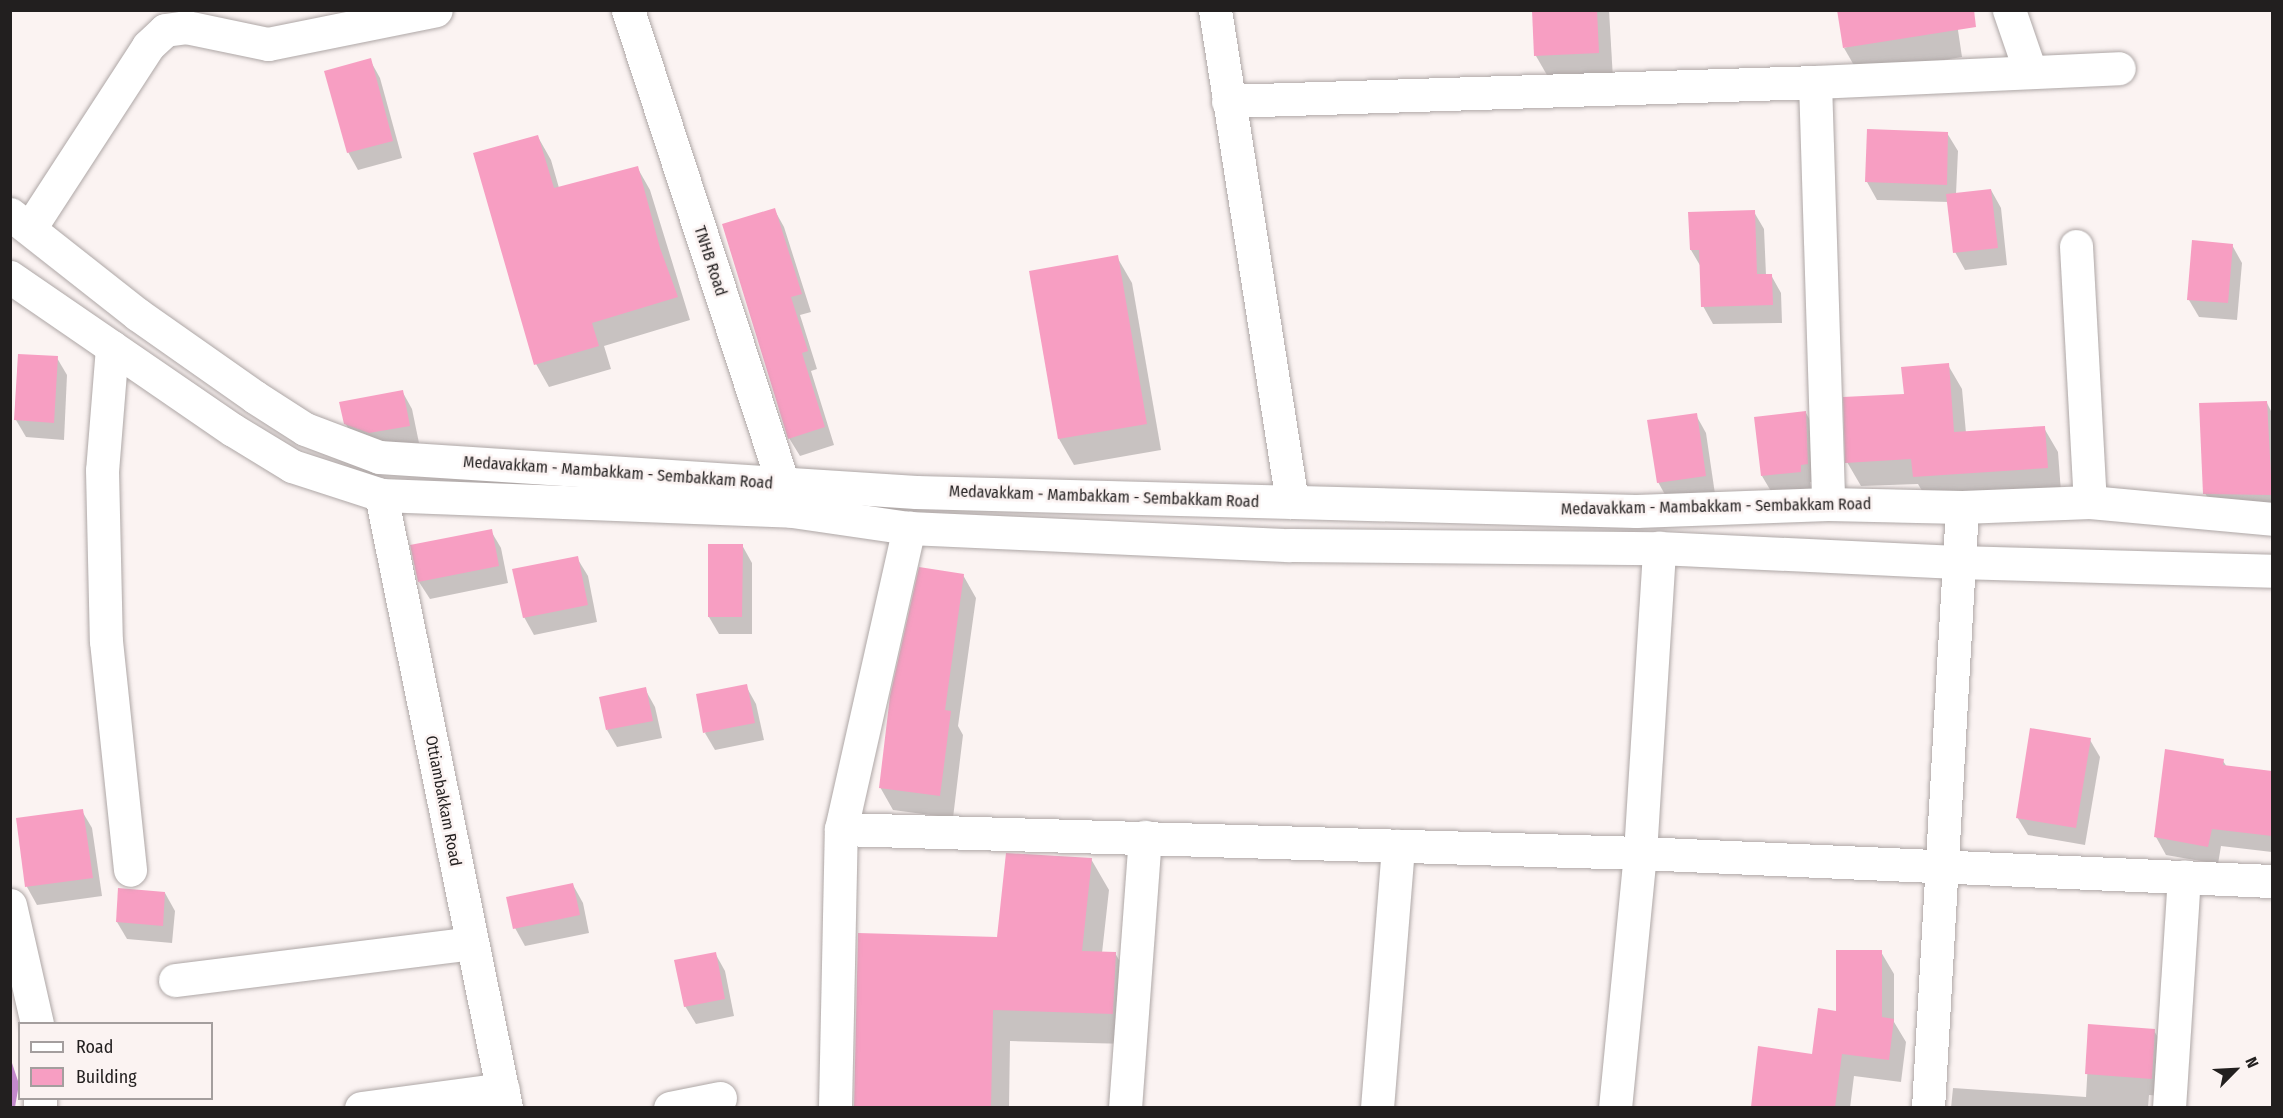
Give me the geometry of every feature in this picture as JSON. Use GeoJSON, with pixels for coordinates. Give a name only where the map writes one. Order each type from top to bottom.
{"type":"FeatureCollection","features":[{"type":"Feature","properties":{"kind":"street"},"geometry":{"type":"LineString","coordinates":[[20,221],[148,46],[165,30],[183,19],[268,44],[436,10]]}},
{"type":"Feature","properties":{"kind":"street","name":"TNHB Road"},"geometry":{"type":"LineString","coordinates":[[628,10],[788,498]]}},
{"type":"Feature","properties":{"kind":"street"},"geometry":{"type":"LineString","coordinates":[[1215,10],[1292,502]]}},
{"type":"Feature","properties":{"kind":"street"},"geometry":{"type":"LineString","coordinates":[[2009,10],[2030,71]]}},
{"type":"Feature","properties":{"kind":"street"},"geometry":{"type":"LineString","coordinates":[[1228,100],[1815,82],[2119,68]]}},
{"type":"Feature","properties":{"kind":"street"},"geometry":{"type":"LineString","coordinates":[[1815,82],[1828,504]]}},
{"type":"Feature","properties":{"kind":"street","name":"Medavakkam - Mambakkam - Sembakkam Road"},"geometry":{"type":"LineString","coordinates":[[20,221],[137,314],[255,397],[305,429],[379,457],[788,498],[909,528],[1290,545],[1659,548],[1957,562],[2272,571]]}},
{"type":"Feature","properties":{"kind":"street"},"geometry":{"type":"LineString","coordinates":[[2076,246],[2090,502]]}},
{"type":"Feature","properties":{"kind":"street","name":"Medavakkam - Mambakkam - Sembakkam Road"},"geometry":{"type":"LineString","coordinates":[[10,277],[292,466],[381,495],[1292,502],[1636,511],[1828,504],[1962,507],[2090,502],[2272,519]]}},
{"type":"Feature","properties":{"kind":"street"},"geometry":{"type":"LineString","coordinates":[[112,347],[102,470],[106,641],[130,870]]}},
{"type":"Feature","properties":{"kind":"street","name":"Ottiambakkam Road"},"geometry":{"type":"LineString","coordinates":[[381,495],[504,1098]]}},
{"type":"Feature","properties":{"kind":"street"},"geometry":{"type":"LineString","coordinates":[[1928,1107],[1957,562],[1962,507]]}},
{"type":"Feature","properties":{"kind":"street"},"geometry":{"type":"LineString","coordinates":[[835,1107],[841,829],[909,528]]}},
{"type":"Feature","properties":{"kind":"street"},"geometry":{"type":"LineString","coordinates":[[1615,1107],[1640,853],[1659,548]]}},
{"type":"Feature","properties":{"kind":"street"},"geometry":{"type":"LineString","coordinates":[[841,829],[1640,853],[2272,881]]}},
{"type":"Feature","properties":{"kind":"street"},"geometry":{"type":"LineString","coordinates":[[1125,1107],[1145,837]]}},
{"type":"Feature","properties":{"kind":"street"},"geometry":{"type":"LineString","coordinates":[[1377,1107],[1398,846]]}},
{"type":"Feature","properties":{"kind":"street"},"geometry":{"type":"LineString","coordinates":[[2169,1107],[2184,876]]}},
{"type":"Feature","properties":{"kind":"street"},"geometry":{"type":"LineString","coordinates":[[10,905],[37,1022]]}},
{"type":"Feature","properties":{"kind":"street"},"geometry":{"type":"LineString","coordinates":[[175,980],[472,943]]}},
{"type":"Feature","properties":{"kind":"street"},"geometry":{"type":"LineString","coordinates":[[361,1107],[504,1098]]}},
{"type":"Feature","properties":{"kind":"street"},"geometry":{"type":"LineString","coordinates":[[670,1107],[720,1098]]}},
{"type":"Feature","properties":{"kind":"shaded area"},"geometry":{"type":"Polygon","coordinates":[[[10,1057],[18,1081],[15,1107],[11,1107],[10,1057]]]}},
{"type":"Feature","properties":{"kind":"building"},"geometry":{"type":"Polygon","coordinates":[[[1532,10],[1597,10],[1599,53],[1534,56],[1532,10]]]}},
{"type":"Feature","properties":{"kind":"building"},"geometry":{"type":"Polygon","coordinates":[[[1837,10],[1974,10],[1976,27],[1843,48],[1837,10]]]}},
{"type":"Feature","properties":{"kind":"building"},"geometry":{"type":"Polygon","coordinates":[[[371,58],[393,141],[347,153],[324,71],[371,58]]]}},
{"type":"Feature","properties":{"kind":"building"},"geometry":{"type":"Polygon","coordinates":[[[1867,129],[1948,132],[1947,185],[1865,182],[1867,129]]]}},
{"type":"Feature","properties":{"kind":"building"},"geometry":{"type":"Polygon","coordinates":[[[538,135],[554,188],[638,166],[660,248],[678,297],[592,323],[599,346],[534,365],[473,153],[538,135]]]}},
{"type":"Feature","properties":{"kind":"building"},"geometry":{"type":"Polygon","coordinates":[[[1991,189],[1998,248],[1953,253],[1946,194],[1991,189]]]}},
{"type":"Feature","properties":{"kind":"building"},"geometry":{"type":"Polygon","coordinates":[[[775,208],[802,294],[791,297],[808,351],[802,353],[825,427],[788,439],[722,224],[775,208]]]}},
{"type":"Feature","properties":{"kind":"building"},"geometry":{"type":"Polygon","coordinates":[[[1755,210],[1757,274],[1772,274],[1773,305],[1701,307],[1699,250],[1690,250],[1688,212],[1755,210]]]}},
{"type":"Feature","properties":{"kind":"building"},"geometry":{"type":"Polygon","coordinates":[[[2192,240],[2233,244],[2228,303],[2187,300],[2192,240]]]}},
{"type":"Feature","properties":{"kind":"building"},"geometry":{"type":"Polygon","coordinates":[[[1118,255],[1147,424],[1058,439],[1029,271],[1118,255]]]}},
{"type":"Feature","properties":{"kind":"building"},"geometry":{"type":"Polygon","coordinates":[[[18,354],[58,356],[54,423],[14,420],[18,354]]]}},
{"type":"Feature","properties":{"kind":"building"},"geometry":{"type":"Polygon","coordinates":[[[1949,363],[1954,432],[2045,426],[2048,468],[1913,477],[1911,459],[1845,463],[1843,397],[1904,394],[1901,367],[1949,363]]]}},
{"type":"Feature","properties":{"kind":"building"},"geometry":{"type":"Polygon","coordinates":[[[403,390],[410,426],[369,433],[344,424],[339,402],[403,390]]]}},
{"type":"Feature","properties":{"kind":"building"},"geometry":{"type":"Polygon","coordinates":[[[2267,401],[2272,495],[2203,494],[2199,403],[2267,401]]]}},
{"type":"Feature","properties":{"kind":"building"},"geometry":{"type":"Polygon","coordinates":[[[1806,411],[1808,464],[1801,465],[1801,472],[1761,476],[1754,417],[1806,411]]]}},
{"type":"Feature","properties":{"kind":"building"},"geometry":{"type":"Polygon","coordinates":[[[1697,413],[1706,476],[1657,483],[1647,420],[1697,413]]]}},
{"type":"Feature","properties":{"kind":"building"},"geometry":{"type":"Polygon","coordinates":[[[492,529],[499,566],[418,582],[410,545],[492,529]]]}},
{"type":"Feature","properties":{"kind":"building"},"geometry":{"type":"Polygon","coordinates":[[[708,544],[743,544],[742,617],[708,617],[708,544]]]}},
{"type":"Feature","properties":{"kind":"building"},"geometry":{"type":"Polygon","coordinates":[[[578,556],[588,605],[523,618],[512,569],[578,556]]]}},
{"type":"Feature","properties":{"kind":"building"},"geometry":{"type":"Polygon","coordinates":[[[919,567],[964,574],[945,710],[951,711],[940,796],[879,788],[890,696],[919,567]]]}},
{"type":"Feature","properties":{"kind":"building"},"geometry":{"type":"Polygon","coordinates":[[[747,684],[755,723],[703,733],[696,694],[747,684]]]}},
{"type":"Feature","properties":{"kind":"building"},"geometry":{"type":"Polygon","coordinates":[[[646,687],[653,721],[606,730],[599,697],[646,687]]]}},
{"type":"Feature","properties":{"kind":"building"},"geometry":{"type":"Polygon","coordinates":[[[2030,728],[2091,738],[2076,828],[2016,818],[2030,728]]]}},
{"type":"Feature","properties":{"kind":"building"},"geometry":{"type":"Polygon","coordinates":[[[2165,749],[2224,759],[2223,765],[2272,771],[2272,836],[2212,829],[2208,847],[2154,837],[2165,749]]]}},
{"type":"Feature","properties":{"kind":"building"},"geometry":{"type":"Polygon","coordinates":[[[83,809],[93,878],[25,887],[16,818],[83,809]]]}},
{"type":"Feature","properties":{"kind":"building"},"geometry":{"type":"Polygon","coordinates":[[[1006,853],[1092,858],[1082,951],[1116,952],[1113,1014],[993,1010],[991,1107],[854,1107],[858,933],[997,937],[1006,853]]]}},
{"type":"Feature","properties":{"kind":"building"},"geometry":{"type":"Polygon","coordinates":[[[573,883],[580,915],[513,929],[506,897],[573,883]]]}},
{"type":"Feature","properties":{"kind":"building"},"geometry":{"type":"Polygon","coordinates":[[[118,888],[165,892],[163,926],[116,922],[118,888]]]}},
{"type":"Feature","properties":{"kind":"building"},"geometry":{"type":"Polygon","coordinates":[[[1836,950],[1882,950],[1882,1017],[1894,1019],[1889,1060],[1842,1054],[1835,1107],[1751,1107],[1758,1046],[1812,1054],[1818,1008],[1836,1011],[1836,950]]]}},
{"type":"Feature","properties":{"kind":"building"},"geometry":{"type":"Polygon","coordinates":[[[716,952],[725,999],[684,1007],[674,960],[716,952]]]}},
{"type":"Feature","properties":{"kind":"building"},"geometry":{"type":"Polygon","coordinates":[[[2088,1024],[2155,1029],[2152,1079],[2085,1074],[2088,1024]]]}}]}
